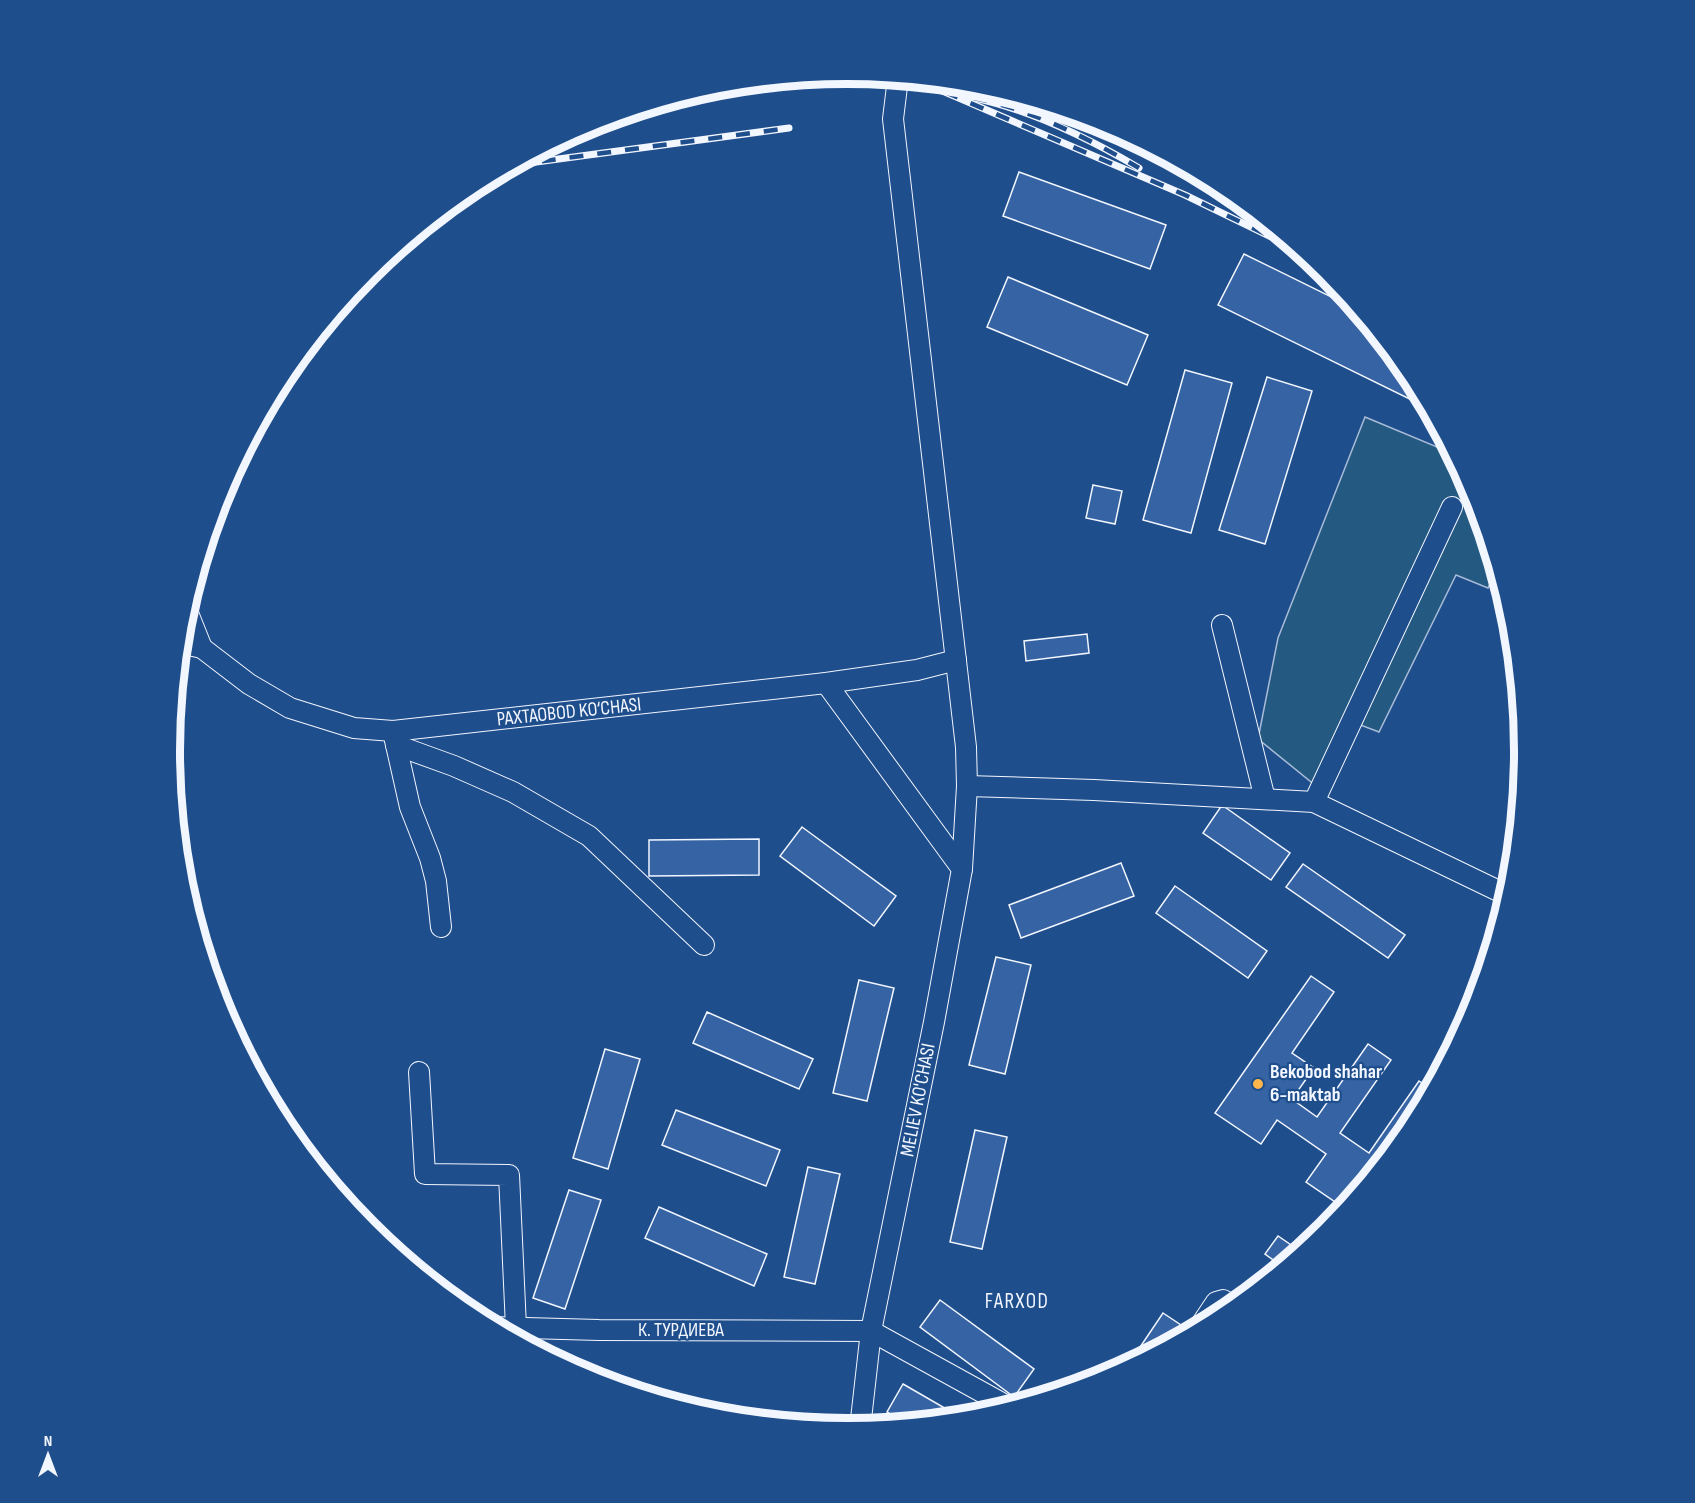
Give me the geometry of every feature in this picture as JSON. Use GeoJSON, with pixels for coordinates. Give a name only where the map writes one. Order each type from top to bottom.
{"type":"FeatureCollection","features":[{"type":"Feature","properties":{"kind":"street","name":"MELIEV KO'CHASI"},"geometry":{"type":"LineString","coordinates":[[861,1419],[870,1331],[934,1022],[962,869],[967,786],[966,747],[893,119],[897,86]]}},
{"type":"Feature","properties":{"kind":"street"},"geometry":{"type":"LineString","coordinates":[[1314,802],[1452,507]]}},
{"type":"Feature","properties":{"kind":"street"},"geometry":{"type":"LineString","coordinates":[[192,624],[202,648]]}},
{"type":"Feature","properties":{"kind":"street"},"geometry":{"type":"LineString","coordinates":[[1222,625],[1265,799]]}},
{"type":"Feature","properties":{"kind":"street"},"geometry":{"type":"LineString","coordinates":[[189,645],[202,648]]}},
{"type":"Feature","properties":{"kind":"street","name":"PAXTAOBOD KO‘CHASI"},"geometry":{"type":"LineString","coordinates":[[202,648],[249,684],[290,708],[394,738],[826,683],[917,670],[956,660]]}},
{"type":"Feature","properties":{"kind":"street"},"geometry":{"type":"LineString","coordinates":[[826,683],[962,869]]}},
{"type":"Feature","properties":{"kind":"street"},"geometry":{"type":"LineString","coordinates":[[394,738],[410,807],[430,858],[436,881],[441,927]]}},
{"type":"Feature","properties":{"kind":"street"},"geometry":{"type":"LineString","coordinates":[[394,738],[513,792],[589,836],[704,945]]}},
{"type":"Feature","properties":{"kind":"street"},"geometry":{"type":"LineString","coordinates":[[967,786],[1094,790],[1314,802],[1500,892]]}},
{"type":"Feature","properties":{"kind":"street"},"geometry":{"type":"LineString","coordinates":[[419,1072],[425,1174],[509,1175],[516,1327]]}},
{"type":"Feature","properties":{"kind":"street"},"geometry":{"type":"LineString","coordinates":[[1209,1313],[1216,1302],[1226,1301]]}},
{"type":"Feature","properties":{"kind":"street","name":"К. ТУРДИЕВА"},"geometry":{"type":"LineString","coordinates":[[509,1327],[870,1331]]}},
{"type":"Feature","properties":{"kind":"street"},"geometry":{"type":"LineString","coordinates":[[870,1331],[998,1401]]}},
{"type":"Feature","properties":{"kind":"shaded area"},"geometry":{"type":"Polygon","coordinates":[[[1365,417],[1442,449],[1480,537],[1492,579],[1488,588],[1456,575],[1379,732],[1350,721],[1321,790],[1258,739],[1278,638],[1365,417]]]}},
{"type":"Feature","properties":{"kind":"building"},"geometry":{"type":"Polygon","coordinates":[[[1019,172],[1166,225],[1150,269],[1003,216],[1019,172]]]}},
{"type":"Feature","properties":{"kind":"building"},"geometry":{"type":"Polygon","coordinates":[[[1244,254],[1339,301],[1377,345],[1416,402],[1218,305],[1244,254]]]}},
{"type":"Feature","properties":{"kind":"building"},"geometry":{"type":"Polygon","coordinates":[[[1008,277],[1148,335],[1127,385],[987,327],[1008,277]]]}},
{"type":"Feature","properties":{"kind":"building"},"geometry":{"type":"Polygon","coordinates":[[[1185,370],[1232,383],[1191,533],[1143,520],[1185,370]]]}},
{"type":"Feature","properties":{"kind":"building"},"geometry":{"type":"Polygon","coordinates":[[[1267,377],[1312,391],[1265,544],[1219,530],[1267,377]]]}},
{"type":"Feature","properties":{"kind":"building"},"geometry":{"type":"Polygon","coordinates":[[[1093,485],[1122,491],[1115,524],[1086,518],[1093,485]]]}},
{"type":"Feature","properties":{"kind":"building"},"geometry":{"type":"Polygon","coordinates":[[[1087,634],[1089,653],[1026,661],[1024,641],[1087,634]]]}},
{"type":"Feature","properties":{"kind":"building"},"geometry":{"type":"Polygon","coordinates":[[[1222,805],[1290,853],[1271,880],[1203,833],[1222,805]]]}},
{"type":"Feature","properties":{"kind":"building"},"geometry":{"type":"Polygon","coordinates":[[[802,827],[896,896],[874,926],[780,856],[802,827]]]}},
{"type":"Feature","properties":{"kind":"building"},"geometry":{"type":"Polygon","coordinates":[[[759,839],[759,875],[649,876],[649,840],[759,839]]]}},
{"type":"Feature","properties":{"kind":"building"},"geometry":{"type":"Polygon","coordinates":[[[1121,863],[1134,896],[1021,938],[1009,905],[1121,863]]]}},
{"type":"Feature","properties":{"kind":"building"},"geometry":{"type":"Polygon","coordinates":[[[1303,864],[1405,935],[1388,958],[1286,887],[1303,864]]]}},
{"type":"Feature","properties":{"kind":"building"},"geometry":{"type":"Polygon","coordinates":[[[1175,886],[1267,951],[1248,978],[1156,913],[1175,886]]]}},
{"type":"Feature","properties":{"kind":"building"},"geometry":{"type":"Polygon","coordinates":[[[996,957],[1031,965],[1005,1074],[969,1065],[996,957]]]}},
{"type":"Feature","properties":{"kind":"building"},"geometry":{"type":"Polygon","coordinates":[[[1311,976],[1334,992],[1292,1053],[1314,1068],[1292,1099],[1317,1117],[1368,1044],[1391,1060],[1340,1133],[1369,1153],[1419,1081],[1426,1086],[1377,1158],[1323,1219],[1335,1202],[1306,1182],[1326,1154],[1277,1120],[1261,1144],[1215,1113],[1311,976]]]}},
{"type":"Feature","properties":{"kind":"building"},"geometry":{"type":"Polygon","coordinates":[[[859,980],[894,988],[867,1101],[833,1093],[859,980]]]}},
{"type":"Feature","properties":{"kind":"building"},"geometry":{"type":"Polygon","coordinates":[[[707,1012],[813,1059],[799,1089],[693,1043],[707,1012]]]}},
{"type":"Feature","properties":{"kind":"building"},"geometry":{"type":"Polygon","coordinates":[[[605,1049],[640,1059],[608,1169],[573,1158],[605,1049]]]}},
{"type":"Feature","properties":{"kind":"building"},"geometry":{"type":"Polygon","coordinates":[[[676,1110],[780,1150],[766,1186],[662,1145],[676,1110]]]}},
{"type":"Feature","properties":{"kind":"building"},"geometry":{"type":"Polygon","coordinates":[[[975,1130],[1007,1137],[982,1249],[950,1242],[975,1130]]]}},
{"type":"Feature","properties":{"kind":"building"},"geometry":{"type":"Polygon","coordinates":[[[808,1167],[840,1174],[815,1284],[784,1277],[808,1167]]]}},
{"type":"Feature","properties":{"kind":"building"},"geometry":{"type":"Polygon","coordinates":[[[569,1190],[601,1200],[565,1309],[533,1298],[569,1190]]]}},
{"type":"Feature","properties":{"kind":"building"},"geometry":{"type":"Polygon","coordinates":[[[659,1207],[767,1254],[754,1286],[645,1238],[659,1207]]]}},
{"type":"Feature","properties":{"kind":"building"},"geometry":{"type":"Polygon","coordinates":[[[1278,1236],[1294,1247],[1277,1262],[1265,1254],[1278,1236]]]}},
{"type":"Feature","properties":{"kind":"building"},"geometry":{"type":"Polygon","coordinates":[[[940,1300],[1034,1369],[1014,1397],[920,1327],[940,1300]]]}},
{"type":"Feature","properties":{"kind":"building"},"geometry":{"type":"Polygon","coordinates":[[[1163,1313],[1185,1328],[1143,1350],[1136,1353],[1163,1313]]]}},
{"type":"Feature","properties":{"kind":"building"},"geometry":{"type":"Polygon","coordinates":[[[903,1384],[949,1411],[896,1417],[887,1412],[903,1384]]]}},
{"type":"Feature","properties":{"kind":"railway"},"geometry":{"type":"LineString","coordinates":[[943,91],[1185,195],[1274,238]]}},
{"type":"Feature","properties":{"kind":"railway"},"geometry":{"type":"LineString","coordinates":[[974,98],[996,103],[1059,126],[1139,168]]}},
{"type":"Feature","properties":{"kind":"railway"},"geometry":{"type":"LineString","coordinates":[[534,162],[789,128]]}},
{"type":"Feature","properties":{"kind":"place","name":"Bekobod shahar 6-maktab"},"geometry":{"type":"Point","coordinates":[1258,1084]}},
{"type":"Feature","properties":{"kind":"district","name":"FARXOD"},"geometry":{"type":"Point","coordinates":[1017,1301]}}]}
